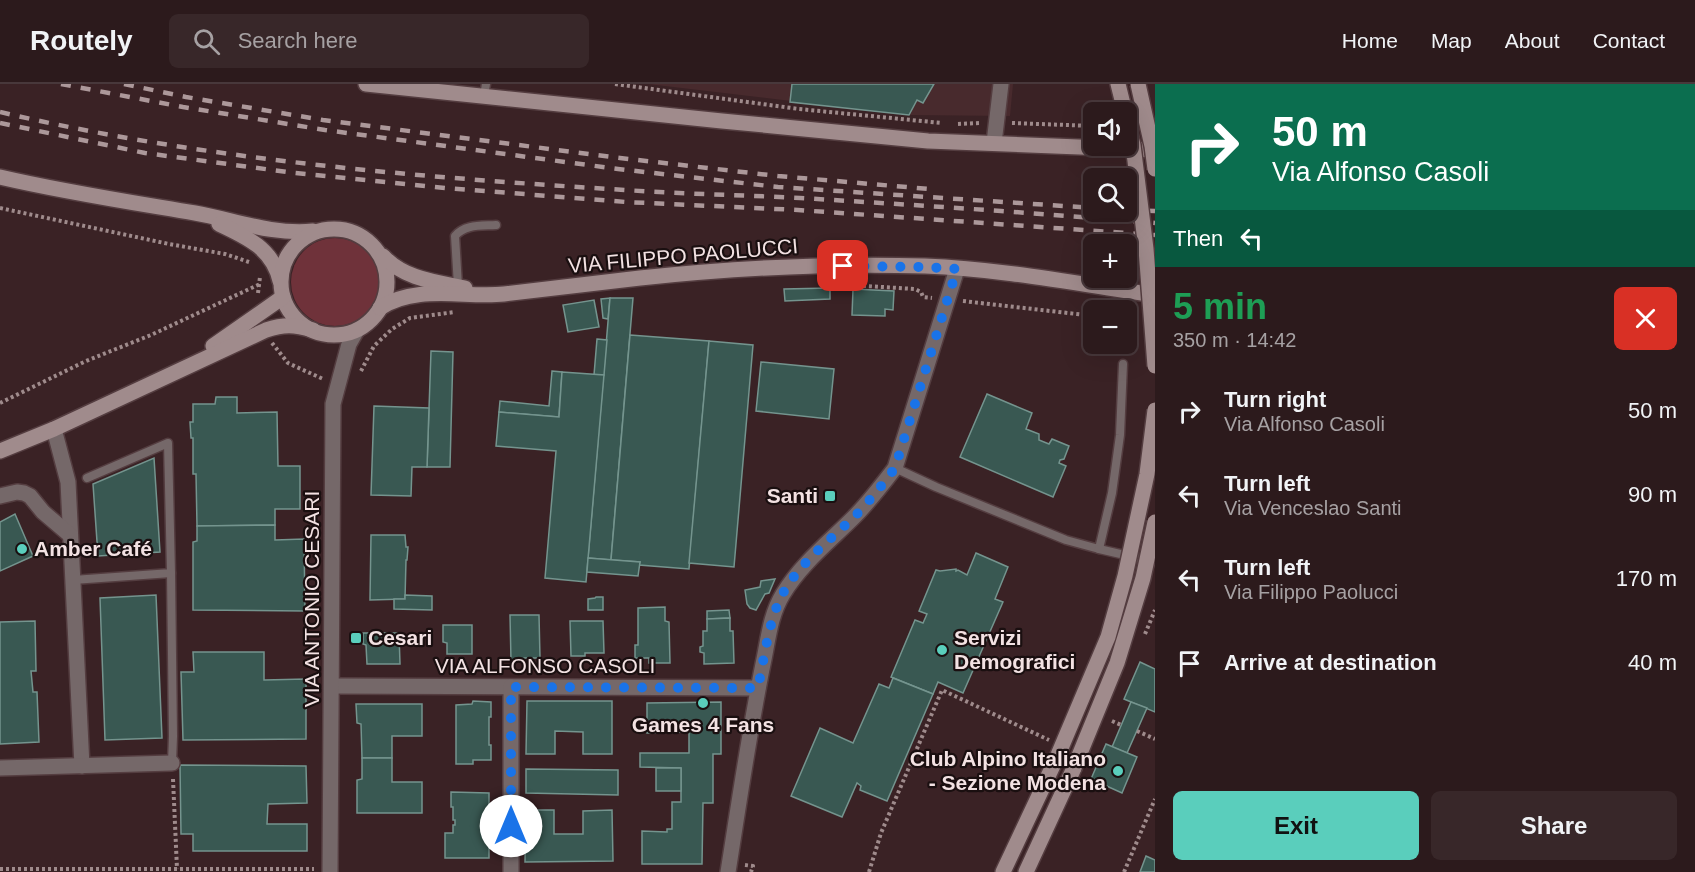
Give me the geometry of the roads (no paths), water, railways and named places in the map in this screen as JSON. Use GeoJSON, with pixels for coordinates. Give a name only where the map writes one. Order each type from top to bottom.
{"type":"FeatureCollection","features":[{"type":"Feature","properties":{"kind":"street"},"geometry":{"type":"LineString","coordinates":[[366,84],[485,90],[928,141],[1155,150]]}},
{"type":"Feature","properties":{"kind":"street"},"geometry":{"type":"LineString","coordinates":[[994,143],[1001,84]]}},
{"type":"Feature","properties":{"kind":"street"},"geometry":{"type":"LineString","coordinates":[[1118,84],[1122,102]]}},
{"type":"Feature","properties":{"kind":"street"},"geometry":{"type":"LineString","coordinates":[[1138,84],[1155,169]]}},
{"type":"Feature","properties":{"kind":"street"},"geometry":{"type":"LineString","coordinates":[[1134,156],[1146,249],[1155,366]]}},
{"type":"Feature","properties":{"kind":"street"},"geometry":{"type":"LineString","coordinates":[[0,177],[50,189],[198,213],[276,230],[299,232],[341,229],[354,232],[366,239],[383,259],[388,286],[385,300],[380,308],[369,322],[357,330],[330,335],[294,325],[281,325],[54,429],[0,451]]}},
{"type":"Feature","properties":{"kind":"street"},"geometry":{"type":"LineString","coordinates":[[198,213],[252,241],[265,251],[278,269],[288,309],[296,319],[313,330]]}},
{"type":"Feature","properties":{"kind":"street"},"geometry":{"type":"LineString","coordinates":[[282,291],[282,272],[293,248],[303,238],[328,229]]}},
{"type":"Feature","properties":{"kind":"street","name":"VIA FILIPPO PAOLUCCI"},"geometry":{"type":"LineString","coordinates":[[378,252],[392,265],[408,274],[500,294]]}},
{"type":"Feature","properties":{"kind":"street","name":"VIA FILIPPO PAOLUCCI"},"geometry":{"type":"LineString","coordinates":[[380,308],[390,302],[430,294],[500,294],[640,278],[769,268],[897,266],[1018,275],[1155,296]]}},
{"type":"Feature","properties":{"kind":"street"},"geometry":{"type":"LineString","coordinates":[[728,872],[758,688],[774,615],[781,597],[794,577],[855,516],[895,468],[957,269]]}},
{"type":"Feature","properties":{"kind":"street"},"geometry":{"type":"LineString","coordinates":[[174,374],[282,291]]}},
{"type":"Feature","properties":{"kind":"street","name":"VIA ANTONIO CESARI"},"geometry":{"type":"LineString","coordinates":[[330,870],[333,687],[333,405],[349,344],[357,330]]}},
{"type":"Feature","properties":{"kind":"street"},"geometry":{"type":"LineString","coordinates":[[1003,872],[1108,637],[1125,576],[1147,474],[1155,410]]}},
{"type":"Feature","properties":{"kind":"street"},"geometry":{"type":"LineString","coordinates":[[54,429],[68,482],[82,766]]}},
{"type":"Feature","properties":{"kind":"street"},"geometry":{"type":"LineString","coordinates":[[0,496],[16,492],[30,496],[43,512],[70,535]]}},
{"type":"Feature","properties":{"kind":"street"},"geometry":{"type":"LineString","coordinates":[[1026,872],[1074,768],[1117,663],[1143,578],[1155,522]]}},
{"type":"Feature","properties":{"kind":"street","name":"VIA ALFONSO CASOLI"},"geometry":{"type":"LineString","coordinates":[[333,687],[758,688]]}},
{"type":"Feature","properties":{"kind":"street"},"geometry":{"type":"LineString","coordinates":[[511,687],[511,872]]}},
{"type":"Feature","properties":{"kind":"street"},"geometry":{"type":"LineString","coordinates":[[0,768],[172,763]]}},
{"type":"Feature","properties":{"kind":"lane"},"geometry":{"type":"LineString","coordinates":[[458,286],[455,236],[465,228],[496,225]]}},
{"type":"Feature","properties":{"kind":"lane"},"geometry":{"type":"LineString","coordinates":[[1099,549],[1112,493],[1120,435],[1123,364]]}},
{"type":"Feature","properties":{"kind":"lane"},"geometry":{"type":"LineString","coordinates":[[87,478],[168,443],[172,763]]}},
{"type":"Feature","properties":{"kind":"lane"},"geometry":{"type":"LineString","coordinates":[[895,468],[1066,540],[1155,562]]}},
{"type":"Feature","properties":{"kind":"lane"},"geometry":{"type":"LineString","coordinates":[[73,580],[171,573]]}},
{"type":"Feature","properties":{"kind":"railway"},"geometry":{"type":"LineString","coordinates":[[61,84],[325,130],[618,169],[778,187],[1083,207]]}},
{"type":"Feature","properties":{"kind":"railway"},"geometry":{"type":"LineString","coordinates":[[124,84],[323,120],[778,176],[929,189]]}},
{"type":"Feature","properties":{"kind":"railway"},"geometry":{"type":"LineString","coordinates":[[0,112],[155,143],[389,172],[546,185],[844,201],[1155,223]]}},
{"type":"Feature","properties":{"kind":"railway"},"geometry":{"type":"LineString","coordinates":[[0,123],[145,153],[295,173],[446,188],[626,202],[798,210],[1155,235]]}},
{"type":"Feature","properties":{"kind":"railway"},"geometry":{"type":"LineString","coordinates":[[1137,210],[1155,211]]}},
{"type":"Feature","properties":{"kind":"place","name":"Santi"},"geometry":{"type":"Point","coordinates":[830,496]}},
{"type":"Feature","properties":{"kind":"place","name":"Amber Café"},"geometry":{"type":"Point","coordinates":[22,549]}},
{"type":"Feature","properties":{"kind":"place","name":"Cesari"},"geometry":{"type":"Point","coordinates":[356,638]}},
{"type":"Feature","properties":{"kind":"place","name":"Servizi Demografici"},"geometry":{"type":"Point","coordinates":[942,650]}},
{"type":"Feature","properties":{"kind":"place","name":"Games 4 Fans"},"geometry":{"type":"Point","coordinates":[703,703]}},
{"type":"Feature","properties":{"kind":"place","name":"Club Alpino Italiano - Sezione Modena"},"geometry":{"type":"Point","coordinates":[1118,771]}}]}
